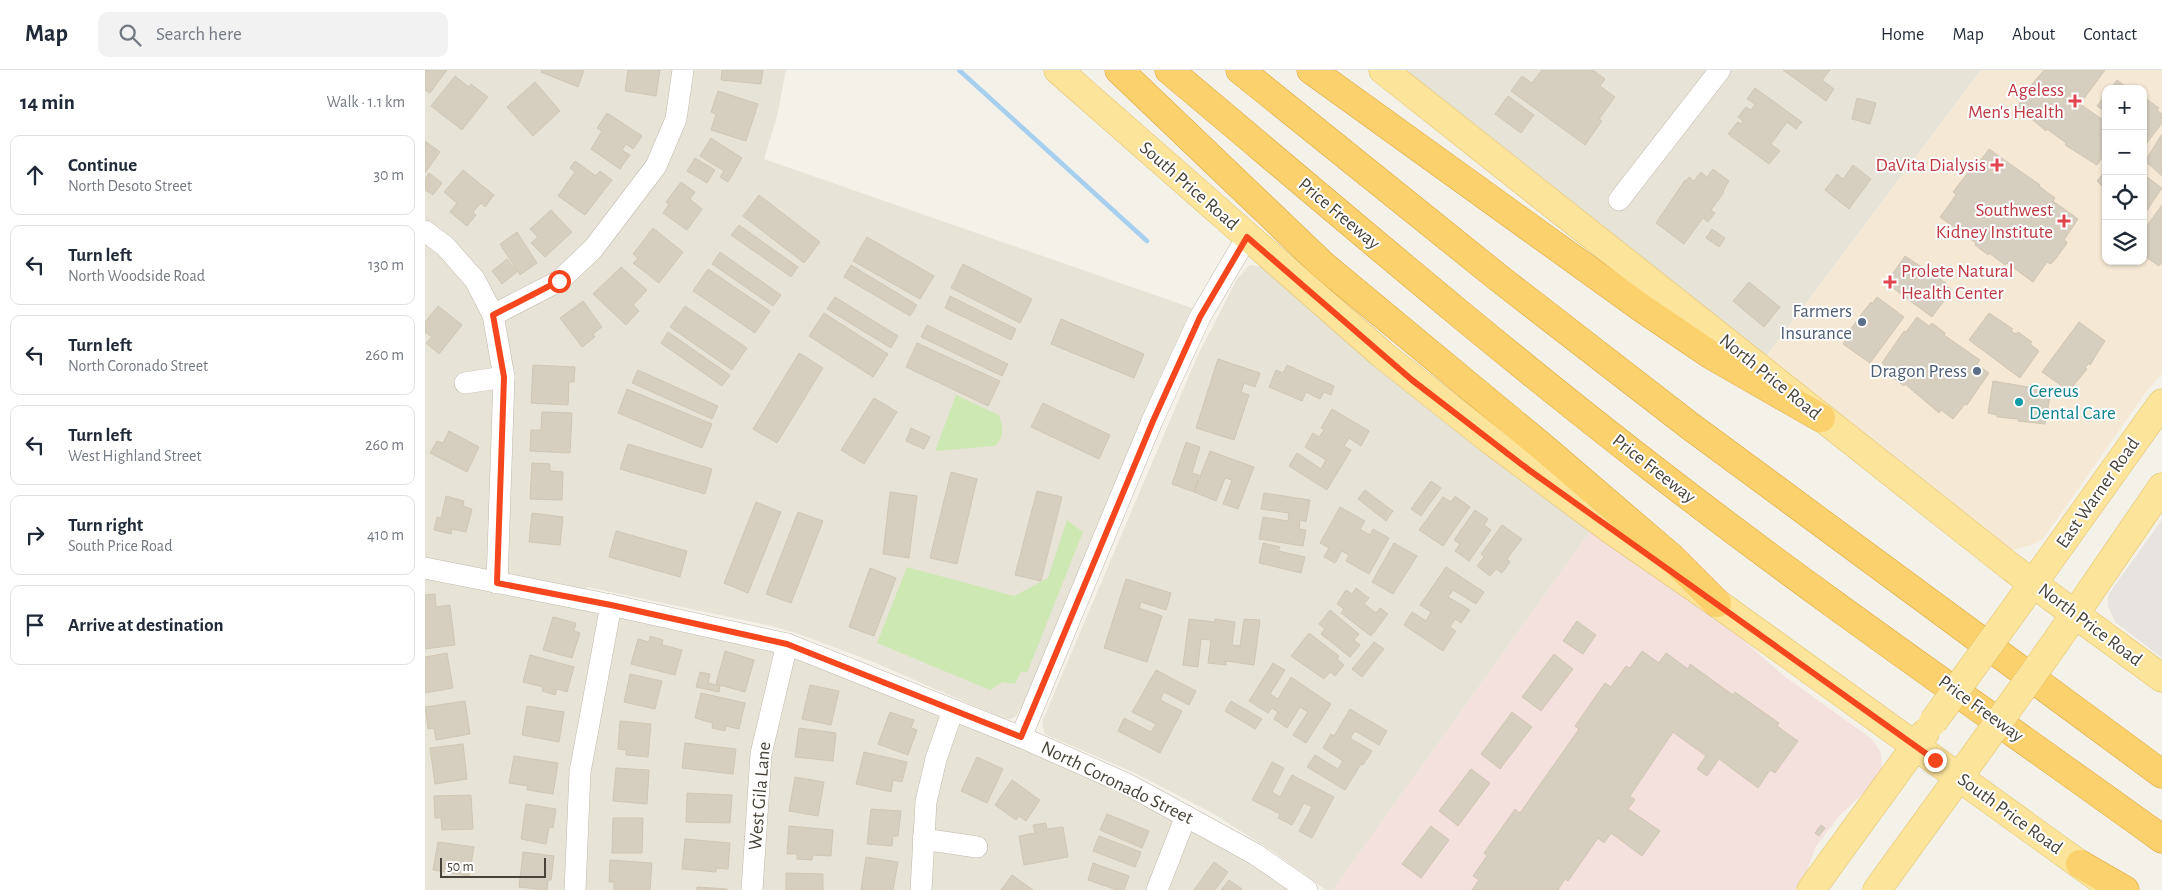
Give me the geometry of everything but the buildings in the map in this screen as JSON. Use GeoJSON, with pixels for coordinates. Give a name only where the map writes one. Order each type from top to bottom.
{"type":"FeatureCollection","features":[{"type":"Feature","properties":{"kind":"highway"},"geometry":{"type":"LineString","coordinates":[[1119,70],[1323,265],[1545,449],[1671,557],[1717,603]]}},
{"type":"Feature","properties":{"kind":"highway","name":"Price Freeway"},"geometry":{"type":"LineString","coordinates":[[1169,70],[1461,315],[1654,470],[1768,556],[2162,839]]}},
{"type":"Feature","properties":{"kind":"highway"},"geometry":{"type":"LineString","coordinates":[[1240,70],[1500,279],[1690,426],[2162,774]]}},
{"type":"Feature","properties":{"kind":"highway"},"geometry":{"type":"LineString","coordinates":[[1311,70],[1711,355],[1821,418]]}},
{"type":"Feature","properties":{"kind":"highway"},"geometry":{"type":"LineString","coordinates":[[2079,864],[2125,890]]}},
{"type":"Feature","properties":{"kind":"main road","name":"South Price Road"},"geometry":{"type":"LineString","coordinates":[[1058,70],[1412,380],[1610,529],[1717,603],[2115,890]]}},
{"type":"Feature","properties":{"kind":"main road","name":"North Price Road"},"geometry":{"type":"LineString","coordinates":[[1383,70],[2012,568],[2162,678]]}},
{"type":"Feature","properties":{"kind":"main road","name":"East Warner Road"},"geometry":{"type":"LineString","coordinates":[[1811,890],[2162,403]]}},
{"type":"Feature","properties":{"kind":"main road"},"geometry":{"type":"LineString","coordinates":[[1877,890],[2055,643],[2162,488]]}},
{"type":"Feature","properties":{"kind":"street"},"geometry":{"type":"LineString","coordinates":[[493,315],[559,281],[593,250],[656,166],[676,119],[683,70]]}},
{"type":"Feature","properties":{"kind":"street"},"geometry":{"type":"LineString","coordinates":[[1619,200],[1720,70]]}},
{"type":"Feature","properties":{"kind":"street"},"geometry":{"type":"LineString","coordinates":[[425,231],[445,246],[475,280],[493,315],[504,377],[497,583]]}},
{"type":"Feature","properties":{"kind":"street"},"geometry":{"type":"LineString","coordinates":[[1021,737],[1156,412],[1200,317],[1247,237]]}},
{"type":"Feature","properties":{"kind":"street"},"geometry":{"type":"LineString","coordinates":[[465,383],[504,377]]}},
{"type":"Feature","properties":{"kind":"street","name":"North Coronado Street"},"geometry":{"type":"LineString","coordinates":[[425,568],[611,605],[787,644],[1021,737],[1127,784],[1255,854],[1307,890]]}},
{"type":"Feature","properties":{"kind":"street"},"geometry":{"type":"LineString","coordinates":[[575,890],[580,772],[611,605]]}},
{"type":"Feature","properties":{"kind":"street","name":"West Gila Lane"},"geometry":{"type":"LineString","coordinates":[[752,890],[761,754],[787,644]]}},
{"type":"Feature","properties":{"kind":"street"},"geometry":{"type":"LineString","coordinates":[[921,890],[926,802],[936,759],[953,710]]}},
{"type":"Feature","properties":{"kind":"street"},"geometry":{"type":"LineString","coordinates":[[1157,890],[1186,816]]}},
{"type":"Feature","properties":{"kind":"street"},"geometry":{"type":"LineString","coordinates":[[923,839],[977,847]]}},
{"type":"Feature","properties":{"kind":"shaded area"},"geometry":{"type":"Polygon","coordinates":[[[425,70],[786,70],[777,116],[764,159],[1192,308],[1159,379],[1022,706],[1016,716],[1011,719],[1004,719],[871,661],[796,633],[767,625],[587,587],[587,609],[730,638],[818,664],[1122,790],[1232,850],[1293,890],[425,890],[425,70]]]}},
{"type":"Feature","properties":{"kind":"shaded area"},"geometry":{"type":"Polygon","coordinates":[[[1401,70],[1981,70],[1765,358],[1401,70]]]}},
{"type":"Feature","properties":{"kind":"shaded area"},"geometry":{"type":"Polygon","coordinates":[[[1981,70],[2162,70],[2162,374],[2146,392],[2043,539],[2014,550],[2003,548],[1942,494],[1841,414],[1816,404],[1765,358],[1981,70]]]}},
{"type":"Feature","properties":{"kind":"shaded area"},"geometry":{"type":"Polygon","coordinates":[[[1250,265],[1267,268],[1592,529],[1333,890],[1326,890],[1272,851],[1214,814],[1135,773],[1045,734],[1042,722],[1197,357],[1237,279],[1250,265]]]}},
{"type":"Feature","properties":{"kind":"shaded area"},"geometry":{"type":"Polygon","coordinates":[[[2162,520],[2162,658],[2115,622],[2108,606],[2108,597],[2162,520]]]}},
{"type":"Feature","properties":{"kind":"shaded area"},"geometry":{"type":"Polygon","coordinates":[[[1592,529],[1726,625],[1784,676],[1872,739],[1881,753],[1881,774],[1839,816],[1815,848],[1805,877],[1795,890],[1333,890],[1592,529]]]}},
{"type":"Feature","properties":{"kind":"green space"},"geometry":{"type":"Polygon","coordinates":[[[956,395],[999,415],[1002,435],[995,446],[935,451],[956,395]]]}},
{"type":"Feature","properties":{"kind":"green space"},"geometry":{"type":"Polygon","coordinates":[[[1067,520],[1083,532],[1027,673],[1021,671],[1015,684],[1003,682],[990,690],[877,643],[907,567],[1014,596],[1048,578],[1067,520]]]}},
{"type":"Feature","properties":{"kind":"waterway"},"geometry":{"type":"LineString","coordinates":[[959,70],[1147,241]]}},
{"type":"Feature","properties":{"kind":"place","name":"Ageless Men's Health"},"geometry":{"type":"Point","coordinates":[2075,101]}},
{"type":"Feature","properties":{"kind":"place","name":"DaVita Dialysis"},"geometry":{"type":"Point","coordinates":[1997,165]}},
{"type":"Feature","properties":{"kind":"place","name":"Southwest Kidney Institute"},"geometry":{"type":"Point","coordinates":[2064,221]}},
{"type":"Feature","properties":{"kind":"place","name":"Prolete Natural Health Center"},"geometry":{"type":"Point","coordinates":[1890,282]}},
{"type":"Feature","properties":{"kind":"place","name":"Farmers Insurance"},"geometry":{"type":"Point","coordinates":[1862,322]}},
{"type":"Feature","properties":{"kind":"place","name":"Dragon Press"},"geometry":{"type":"Point","coordinates":[1977,371]}},
{"type":"Feature","properties":{"kind":"place","name":"Cereus Dental Care"},"geometry":{"type":"Point","coordinates":[2019,402]}},
{"type":"Feature","properties":{"kind":"route"},"geometry":{"type":"LineString","coordinates":[[559,281],[493,315],[504,377],[497,583],[611,605],[787,644],[1021,737],[1120,497],[1200,317],[1247,237],[1412,380],[1529,470],[1935,760]]}}]}
